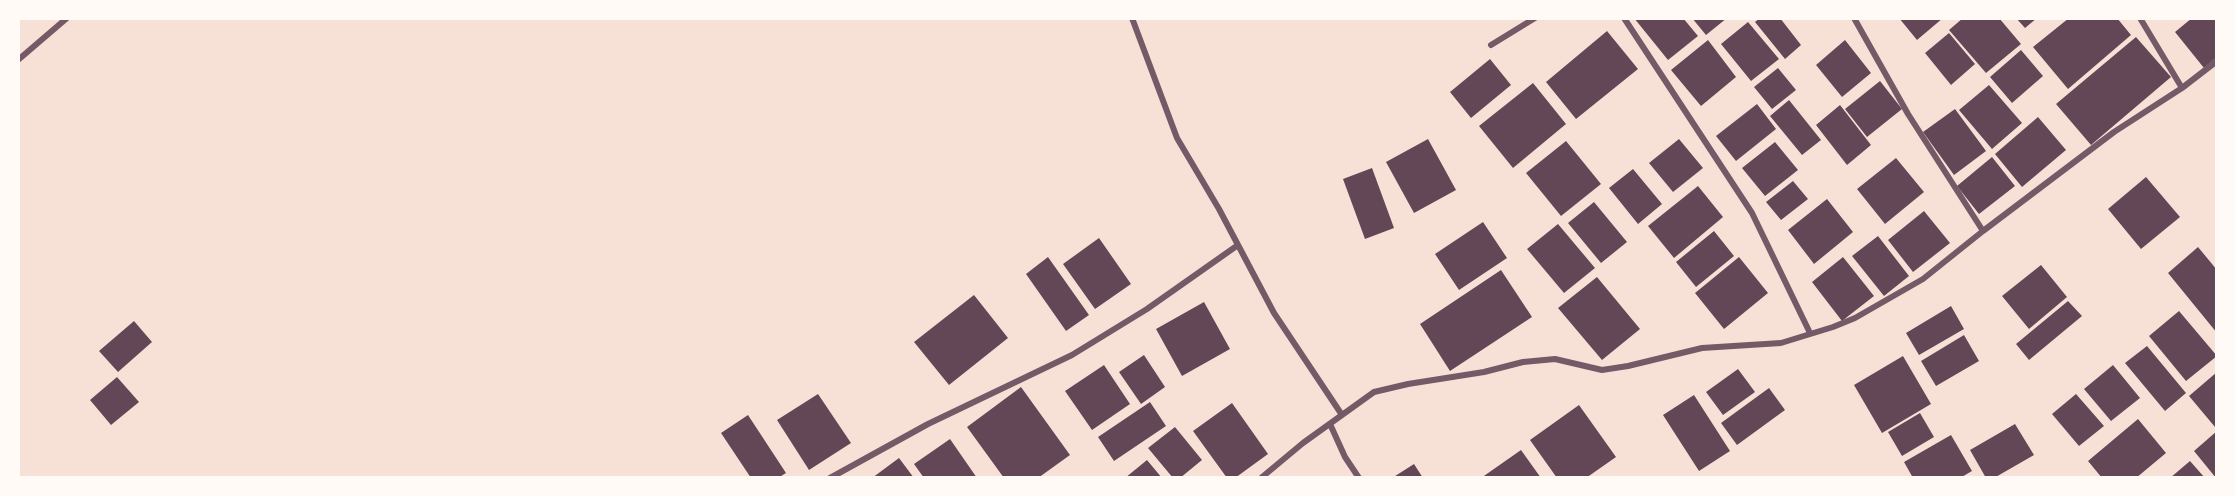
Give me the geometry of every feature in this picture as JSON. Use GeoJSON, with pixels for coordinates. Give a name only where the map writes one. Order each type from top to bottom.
{"type":"FeatureCollection","features":[{"type":"Feature","properties":{"kind":"street"},"geometry":{"type":"LineString","coordinates":[[18,60],[67,18]]}},
{"type":"Feature","properties":{"kind":"street"},"geometry":{"type":"LineString","coordinates":[[1132,18],[1177,138],[1274,313],[1342,415]]}},
{"type":"Feature","properties":{"kind":"street"},"geometry":{"type":"LineString","coordinates":[[1491,45],[1535,18]]}},
{"type":"Feature","properties":{"kind":"street"},"geometry":{"type":"LineString","coordinates":[[1624,18],[1752,213],[1810,333]]}},
{"type":"Feature","properties":{"kind":"street"},"geometry":{"type":"LineString","coordinates":[[1854,18],[1908,114],[1983,231]]}},
{"type":"Feature","properties":{"kind":"street"},"geometry":{"type":"LineString","coordinates":[[2140,18],[2182,87]]}},
{"type":"Feature","properties":{"kind":"street"},"geometry":{"type":"LineString","coordinates":[[1261,478],[1374,392],[1484,372],[1523,362],[1555,359],[1602,370],[1702,348],[1781,343],[1855,318],[1923,279],[2114,132],[2217,61]]}},
{"type":"Feature","properties":{"kind":"street"},"geometry":{"type":"LineString","coordinates":[[830,478],[928,424],[1071,355],[1147,309],[1238,245]]}},
{"type":"Feature","properties":{"kind":"street"},"geometry":{"type":"LineString","coordinates":[[1330,424],[1345,457],[1359,478]]}},
{"type":"Feature","properties":{"kind":"building"},"geometry":{"type":"Polygon","coordinates":[[[1634,18],[1683,18],[1698,36],[1668,60],[1634,18]]]}},
{"type":"Feature","properties":{"kind":"building"},"geometry":{"type":"Polygon","coordinates":[[[1692,18],[1727,18],[1706,35],[1692,18]]]}},
{"type":"Feature","properties":{"kind":"building"},"geometry":{"type":"Polygon","coordinates":[[[1760,18],[1780,18],[1801,45],[1785,59],[1755,22],[1760,18]]]}},
{"type":"Feature","properties":{"kind":"building"},"geometry":{"type":"Polygon","coordinates":[[[1899,18],[1943,18],[1917,40],[1899,18]]]}},
{"type":"Feature","properties":{"kind":"building"},"geometry":{"type":"Polygon","coordinates":[[[1963,18],[1999,18],[2021,44],[1986,73],[1949,30],[1963,18]]]}},
{"type":"Feature","properties":{"kind":"building"},"geometry":{"type":"Polygon","coordinates":[[[2016,18],[2037,18],[2025,28],[2016,18]]]}},
{"type":"Feature","properties":{"kind":"building"},"geometry":{"type":"Polygon","coordinates":[[[2069,18],[2117,18],[2131,35],[2068,89],[2033,47],[2069,18]]]}},
{"type":"Feature","properties":{"kind":"building"},"geometry":{"type":"Polygon","coordinates":[[[2192,18],[2217,18],[2217,57],[2204,68],[2175,32],[2192,18]]]}},
{"type":"Feature","properties":{"kind":"building"},"geometry":{"type":"Polygon","coordinates":[[[1748,22],[1779,59],[1751,81],[1721,44],[1748,22]]]}},
{"type":"Feature","properties":{"kind":"building"},"geometry":{"type":"Polygon","coordinates":[[[1607,31],[1638,69],[1576,119],[1546,82],[1607,31]]]}},
{"type":"Feature","properties":{"kind":"building"},"geometry":{"type":"Polygon","coordinates":[[[1949,33],[1975,64],[1951,85],[1925,53],[1949,33]]]}},
{"type":"Feature","properties":{"kind":"building"},"geometry":{"type":"Polygon","coordinates":[[[2136,37],[2171,77],[2091,145],[2056,104],[2136,37]]]}},
{"type":"Feature","properties":{"kind":"building"},"geometry":{"type":"Polygon","coordinates":[[[1708,40],[1736,77],[1701,106],[1671,70],[1708,40]]]}},
{"type":"Feature","properties":{"kind":"building"},"geometry":{"type":"Polygon","coordinates":[[[1845,40],[1871,73],[1842,97],[1816,65],[1845,40]]]}},
{"type":"Feature","properties":{"kind":"building"},"geometry":{"type":"Polygon","coordinates":[[[2021,50],[2043,76],[2012,103],[1990,77],[2021,50]]]}},
{"type":"Feature","properties":{"kind":"building"},"geometry":{"type":"Polygon","coordinates":[[[1490,59],[1511,85],[1471,118],[1450,92],[1490,59]]]}},
{"type":"Feature","properties":{"kind":"building"},"geometry":{"type":"Polygon","coordinates":[[[1778,68],[1796,90],[1772,109],[1754,87],[1778,68]]]}},
{"type":"Feature","properties":{"kind":"building"},"geometry":{"type":"Polygon","coordinates":[[[1880,81],[1902,109],[1867,137],[1845,109],[1880,81]]]}},
{"type":"Feature","properties":{"kind":"building"},"geometry":{"type":"Polygon","coordinates":[[[1533,83],[1566,124],[1513,168],[1479,126],[1533,83]]]}},
{"type":"Feature","properties":{"kind":"building"},"geometry":{"type":"Polygon","coordinates":[[[1989,85],[2022,123],[1992,149],[1959,110],[1989,85]]]}},
{"type":"Feature","properties":{"kind":"building"},"geometry":{"type":"Polygon","coordinates":[[[1789,100],[1821,140],[1802,155],[1770,116],[1789,100]]]}},
{"type":"Feature","properties":{"kind":"building"},"geometry":{"type":"Polygon","coordinates":[[[1757,104],[1776,129],[1736,161],[1716,136],[1757,104]]]}},
{"type":"Feature","properties":{"kind":"building"},"geometry":{"type":"Polygon","coordinates":[[[1840,105],[1871,145],[1847,165],[1816,125],[1840,105]]]}},
{"type":"Feature","properties":{"kind":"building"},"geometry":{"type":"Polygon","coordinates":[[[1955,109],[1986,151],[1954,175],[1923,132],[1955,109]]]}},
{"type":"Feature","properties":{"kind":"building"},"geometry":{"type":"Polygon","coordinates":[[[2038,117],[2066,150],[2022,187],[1995,154],[2038,117]]]}},
{"type":"Feature","properties":{"kind":"building"},"geometry":{"type":"Polygon","coordinates":[[[1428,139],[1456,190],[1414,213],[1386,162],[1428,139]]]}},
{"type":"Feature","properties":{"kind":"building"},"geometry":{"type":"Polygon","coordinates":[[[1679,139],[1703,168],[1673,192],[1649,163],[1679,139]]]}},
{"type":"Feature","properties":{"kind":"building"},"geometry":{"type":"Polygon","coordinates":[[[1566,141],[1601,184],[1561,216],[1526,173],[1566,141]]]}},
{"type":"Feature","properties":{"kind":"building"},"geometry":{"type":"Polygon","coordinates":[[[1775,142],[1798,170],[1765,196],[1742,168],[1775,142]]]}},
{"type":"Feature","properties":{"kind":"building"},"geometry":{"type":"Polygon","coordinates":[[[1992,157],[2015,186],[1979,214],[1957,186],[1992,157]]]}},
{"type":"Feature","properties":{"kind":"building"},"geometry":{"type":"Polygon","coordinates":[[[1896,158],[1924,192],[1885,224],[1857,189],[1896,158]]]}},
{"type":"Feature","properties":{"kind":"building"},"geometry":{"type":"Polygon","coordinates":[[[1372,168],[1394,228],[1365,239],[1343,179],[1372,168]]]}},
{"type":"Feature","properties":{"kind":"building"},"geometry":{"type":"Polygon","coordinates":[[[1633,169],[1662,204],[1638,224],[1609,188],[1633,169]]]}},
{"type":"Feature","properties":{"kind":"building"},"geometry":{"type":"Polygon","coordinates":[[[2146,177],[2180,217],[2141,249],[2108,209],[2146,177]]]}},
{"type":"Feature","properties":{"kind":"building"},"geometry":{"type":"Polygon","coordinates":[[[1793,181],[1808,199],[1781,220],[1766,202],[1793,181]]]}},
{"type":"Feature","properties":{"kind":"building"},"geometry":{"type":"Polygon","coordinates":[[[1698,186],[1723,217],[1674,258],[1648,226],[1698,186]]]}},
{"type":"Feature","properties":{"kind":"building"},"geometry":{"type":"Polygon","coordinates":[[[1827,199],[1853,232],[1814,264],[1788,230],[1827,199]]]}},
{"type":"Feature","properties":{"kind":"building"},"geometry":{"type":"Polygon","coordinates":[[[1594,202],[1627,242],[1601,263],[1568,223],[1594,202]]]}},
{"type":"Feature","properties":{"kind":"building"},"geometry":{"type":"Polygon","coordinates":[[[1924,211],[1950,243],[1913,272],[1888,240],[1924,211]]]}},
{"type":"Feature","properties":{"kind":"building"},"geometry":{"type":"Polygon","coordinates":[[[1483,222],[1507,258],[1459,290],[1435,254],[1483,222]]]}},
{"type":"Feature","properties":{"kind":"building"},"geometry":{"type":"Polygon","coordinates":[[[1558,224],[1595,268],[1564,293],[1527,249],[1558,224]]]}},
{"type":"Feature","properties":{"kind":"building"},"geometry":{"type":"Polygon","coordinates":[[[1714,231],[1734,256],[1696,287],[1676,262],[1714,231]]]}},
{"type":"Feature","properties":{"kind":"building"},"geometry":{"type":"Polygon","coordinates":[[[1878,236],[1909,276],[1884,296],[1852,256],[1878,236]]]}},
{"type":"Feature","properties":{"kind":"building"},"geometry":{"type":"Polygon","coordinates":[[[1099,238],[1131,284],[1095,309],[1063,264],[1099,238]]]}},
{"type":"Feature","properties":{"kind":"building"},"geometry":{"type":"Polygon","coordinates":[[[2198,247],[2217,270],[2217,333],[2168,273],[2198,247]]]}},
{"type":"Feature","properties":{"kind":"building"},"geometry":{"type":"Polygon","coordinates":[[[1048,257],[1089,315],[1066,331],[1026,274],[1048,257]]]}},
{"type":"Feature","properties":{"kind":"building"},"geometry":{"type":"Polygon","coordinates":[[[1739,257],[1768,293],[1724,329],[1695,293],[1739,257]]]}},
{"type":"Feature","properties":{"kind":"building"},"geometry":{"type":"Polygon","coordinates":[[[1843,257],[1874,296],[1842,321],[1812,282],[1843,257]]]}},
{"type":"Feature","properties":{"kind":"building"},"geometry":{"type":"Polygon","coordinates":[[[2041,265],[2067,297],[2029,329],[2002,296],[2041,265]]]}},
{"type":"Feature","properties":{"kind":"building"},"geometry":{"type":"Polygon","coordinates":[[[1501,270],[1532,317],[1450,371],[1420,324],[1501,270]]]}},
{"type":"Feature","properties":{"kind":"building"},"geometry":{"type":"Polygon","coordinates":[[[1597,277],[1640,329],[1602,360],[1558,308],[1597,277]]]}},
{"type":"Feature","properties":{"kind":"building"},"geometry":{"type":"Polygon","coordinates":[[[974,295],[1008,338],[949,385],[914,342],[974,295]]]}},
{"type":"Feature","properties":{"kind":"building"},"geometry":{"type":"Polygon","coordinates":[[[2068,301],[2082,316],[2029,360],[2016,344],[2068,301]]]}},
{"type":"Feature","properties":{"kind":"building"},"geometry":{"type":"Polygon","coordinates":[[[1204,302],[1230,349],[1182,376],[1156,329],[1204,302]]]}},
{"type":"Feature","properties":{"kind":"building"},"geometry":{"type":"Polygon","coordinates":[[[1951,306],[1964,329],[1919,355],[1906,333],[1951,306]]]}},
{"type":"Feature","properties":{"kind":"building"},"geometry":{"type":"Polygon","coordinates":[[[2179,311],[2217,356],[2186,381],[2149,336],[2179,311]]]}},
{"type":"Feature","properties":{"kind":"building"},"geometry":{"type":"Polygon","coordinates":[[[134,321],[152,342],[118,372],[99,351],[134,321]]]}},
{"type":"Feature","properties":{"kind":"building"},"geometry":{"type":"Polygon","coordinates":[[[1964,335],[1979,361],[1936,386],[1921,361],[1964,335]]]}},
{"type":"Feature","properties":{"kind":"building"},"geometry":{"type":"Polygon","coordinates":[[[2147,346],[2186,393],[2165,411],[2125,363],[2147,346]]]}},
{"type":"Feature","properties":{"kind":"building"},"geometry":{"type":"Polygon","coordinates":[[[1144,355],[1165,387],[1141,404],[1119,372],[1144,355]]]}},
{"type":"Feature","properties":{"kind":"building"},"geometry":{"type":"Polygon","coordinates":[[[1903,356],[1931,404],[1882,433],[1854,385],[1903,356]]]}},
{"type":"Feature","properties":{"kind":"building"},"geometry":{"type":"Polygon","coordinates":[[[1104,365],[1130,404],[1092,430],[1065,391],[1104,365]]]}},
{"type":"Feature","properties":{"kind":"building"},"geometry":{"type":"Polygon","coordinates":[[[2113,365],[2140,398],[2111,421],[2084,389],[2113,365]]]}},
{"type":"Feature","properties":{"kind":"building"},"geometry":{"type":"Polygon","coordinates":[[[1738,369],[1755,392],[1723,415],[1706,392],[1738,369]]]}},
{"type":"Feature","properties":{"kind":"building"},"geometry":{"type":"Polygon","coordinates":[[[2217,372],[2217,425],[2215,427],[2189,396],[2217,372]]]}},
{"type":"Feature","properties":{"kind":"building"},"geometry":{"type":"Polygon","coordinates":[[[117,377],[139,402],[111,425],[90,400],[117,377]]]}},
{"type":"Feature","properties":{"kind":"building"},"geometry":{"type":"Polygon","coordinates":[[[1021,387],[1070,455],[1038,478],[1004,478],[967,427],[1021,387]]]}},
{"type":"Feature","properties":{"kind":"building"},"geometry":{"type":"Polygon","coordinates":[[[1769,388],[1785,410],[1737,445],[1721,423],[1769,388]]]}},
{"type":"Feature","properties":{"kind":"building"},"geometry":{"type":"Polygon","coordinates":[[[818,394],[851,443],[809,470],[777,420],[818,394]]]}},
{"type":"Feature","properties":{"kind":"building"},"geometry":{"type":"Polygon","coordinates":[[[2076,394],[2104,426],[2079,446],[2052,414],[2076,394]]]}},
{"type":"Feature","properties":{"kind":"building"},"geometry":{"type":"Polygon","coordinates":[[[1694,395],[1730,451],[1699,471],[1663,415],[1694,395]]]}},
{"type":"Feature","properties":{"kind":"building"},"geometry":{"type":"Polygon","coordinates":[[[1150,402],[1166,426],[1114,461],[1098,437],[1150,402]]]}},
{"type":"Feature","properties":{"kind":"building"},"geometry":{"type":"Polygon","coordinates":[[[1232,403],[1268,454],[1235,478],[1227,478],[1193,431],[1232,403]]]}},
{"type":"Feature","properties":{"kind":"building"},"geometry":{"type":"Polygon","coordinates":[[[1579,405],[1616,457],[1586,478],[1557,478],[1530,440],[1579,405]]]}},
{"type":"Feature","properties":{"kind":"building"},"geometry":{"type":"Polygon","coordinates":[[[1920,413],[1934,437],[1902,456],[1888,432],[1920,413]]]}},
{"type":"Feature","properties":{"kind":"building"},"geometry":{"type":"Polygon","coordinates":[[[748,415],[786,473],[778,478],[751,478],[721,433],[748,415]]]}},
{"type":"Feature","properties":{"kind":"building"},"geometry":{"type":"Polygon","coordinates":[[[2138,419],[2166,453],[2136,478],[2102,478],[2088,461],[2138,419]]]}},
{"type":"Feature","properties":{"kind":"building"},"geometry":{"type":"Polygon","coordinates":[[[2015,424],[2034,455],[1994,478],[1986,478],[1970,450],[2015,424]]]}},
{"type":"Feature","properties":{"kind":"building"},"geometry":{"type":"Polygon","coordinates":[[[1175,427],[1202,460],[1180,478],[1173,478],[1148,448],[1175,427]]]}},
{"type":"Feature","properties":{"kind":"building"},"geometry":{"type":"Polygon","coordinates":[[[2217,431],[2217,478],[2216,478],[2194,451],[2217,431]]]}},
{"type":"Feature","properties":{"kind":"building"},"geometry":{"type":"Polygon","coordinates":[[[1951,435],[1972,471],[1960,478],[1913,478],[1904,462],[1951,435]]]}},
{"type":"Feature","properties":{"kind":"building"},"geometry":{"type":"Polygon","coordinates":[[[950,439],[977,478],[924,478],[914,464],[950,439]]]}},
{"type":"Feature","properties":{"kind":"building"},"geometry":{"type":"Polygon","coordinates":[[[1521,450],[1541,478],[1481,478],[1521,450]]]}},
{"type":"Feature","properties":{"kind":"building"},"geometry":{"type":"Polygon","coordinates":[[[899,458],[914,478],[872,478],[899,458]]]}},
{"type":"Feature","properties":{"kind":"building"},"geometry":{"type":"Polygon","coordinates":[[[1147,460],[1162,478],[1125,478],[1147,460]]]}},
{"type":"Feature","properties":{"kind":"building"},"geometry":{"type":"Polygon","coordinates":[[[2190,461],[2205,478],[2170,478],[2190,461]]]}},
{"type":"Feature","properties":{"kind":"building"},"geometry":{"type":"Polygon","coordinates":[[[1414,464],[1423,478],[1392,478],[1414,464]]]}}]}
